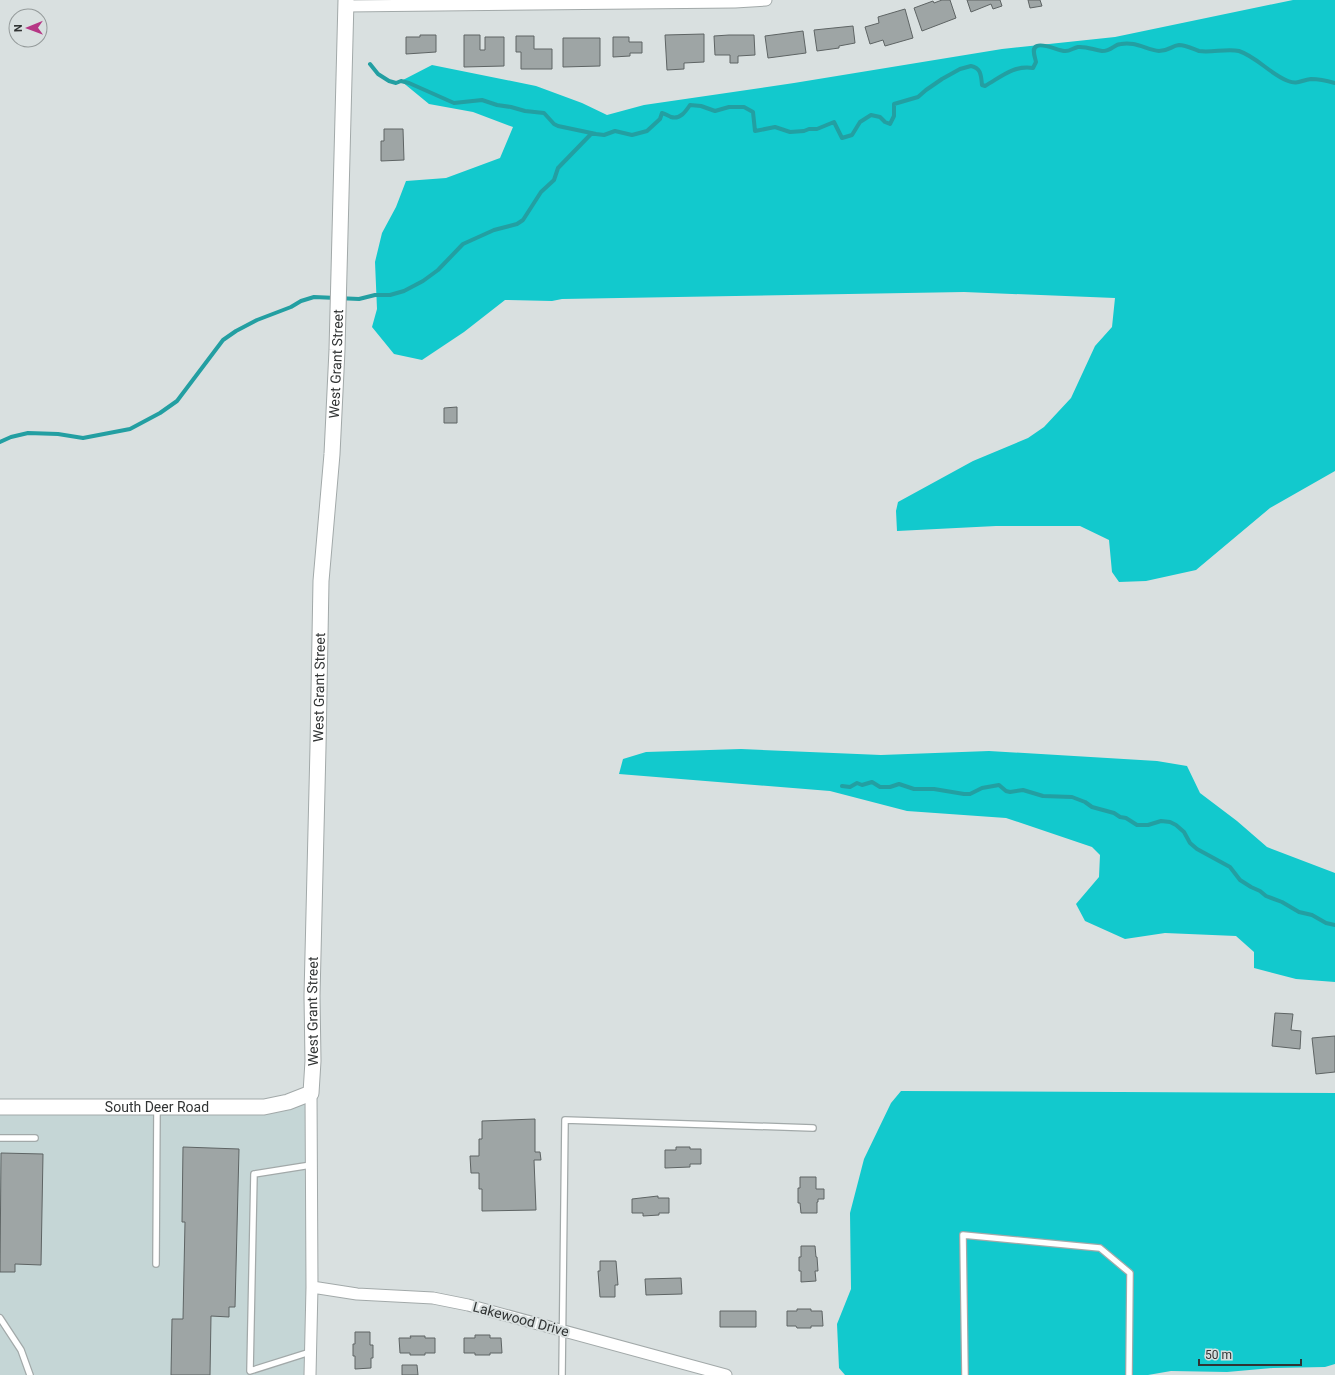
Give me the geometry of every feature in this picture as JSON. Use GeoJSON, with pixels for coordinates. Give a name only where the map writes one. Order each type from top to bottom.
{"type":"FeatureCollection","features":[{"type":"Feature","properties":{"kind":"main road","name":"West Grant Street"},"geometry":{"type":"LineString","coordinates":[[311,1093],[321,581],[332,454],[337,350],[346,3]]}},
{"type":"Feature","properties":{"kind":"main road","name":"South Deer Road"},"geometry":{"type":"LineString","coordinates":[[0,1107],[264,1106],[288,1102],[311,1093]]}},
{"type":"Feature","properties":{"kind":"street"},"geometry":{"type":"LineString","coordinates":[[346,3],[735,2],[766,0]]}},
{"type":"Feature","properties":{"kind":"street","name":"West Grant Street"},"geometry":{"type":"LineString","coordinates":[[310,1375],[312,1287],[311,1093]]}},
{"type":"Feature","properties":{"kind":"street","name":"Lakewood Drive"},"geometry":{"type":"LineString","coordinates":[[312,1287],[357,1294],[433,1298],[468,1305],[726,1375]]}},
{"type":"Feature","properties":{"kind":"lane"},"geometry":{"type":"LineString","coordinates":[[156,1264],[158,1106]]}},
{"type":"Feature","properties":{"kind":"lane"},"geometry":{"type":"LineString","coordinates":[[562,1375],[564,1120],[813,1128]]}},
{"type":"Feature","properties":{"kind":"lane"},"geometry":{"type":"LineString","coordinates":[[0,1138],[35,1138]]}},
{"type":"Feature","properties":{"kind":"lane"},"geometry":{"type":"LineString","coordinates":[[310,1352],[249,1373],[254,1174],[311,1165]]}},
{"type":"Feature","properties":{"kind":"lane"},"geometry":{"type":"LineString","coordinates":[[965,1375],[963,1235],[1100,1248],[1130,1273],[1129,1375]]}},
{"type":"Feature","properties":{"kind":"lane"},"geometry":{"type":"LineString","coordinates":[[0,1318],[21,1350],[30,1375]]}},
{"type":"Feature","properties":{"kind":"shaded area"},"geometry":{"type":"Polygon","coordinates":[[[1293,0],[1335,0],[1335,471],[1270,508],[1196,570],[1146,581],[1119,582],[1112,572],[1109,540],[1080,526],[996,526],[897,531],[896,511],[898,502],[973,461],[1028,438],[1044,427],[1071,398],[1095,346],[1112,327],[1115,298],[964,292],[562,299],[552,301],[505,300],[464,332],[422,360],[394,354],[372,327],[377,309],[375,262],[382,233],[396,207],[406,181],[446,178],[500,158],[513,127],[473,112],[429,104],[401,81],[432,65],[536,86],[582,103],[607,115],[644,105],[794,83],[1002,49],[1115,37],[1293,0]]]}},
{"type":"Feature","properties":{"kind":"shaded area"},"geometry":{"type":"Polygon","coordinates":[[[741,749],[881,755],[989,751],[1157,761],[1187,766],[1200,793],[1237,821],[1267,847],[1335,873],[1335,982],[1296,979],[1254,968],[1254,952],[1236,936],[1165,933],[1125,939],[1085,921],[1076,904],[1099,877],[1100,855],[1092,847],[1006,818],[907,811],[830,791],[619,774],[623,759],[646,752],[741,749]]]}},
{"type":"Feature","properties":{"kind":"shaded area"},"geometry":{"type":"Polygon","coordinates":[[[901,1091],[1335,1093],[1335,1364],[1325,1367],[1273,1368],[1227,1372],[1171,1371],[1148,1375],[845,1375],[839,1368],[837,1324],[851,1289],[850,1213],[864,1159],[891,1103],[901,1091]]]}},
{"type":"Feature","properties":{"kind":"shaded area"},"geometry":{"type":"Polygon","coordinates":[[[311,1093],[310,1375],[0,1375],[0,1107],[264,1107],[311,1093]]]}},
{"type":"Feature","properties":{"kind":"building"},"geometry":{"type":"Polygon","coordinates":[[[942,0],[950,0],[956,18],[922,31],[914,8],[933,1],[934,3],[942,0]]]}},
{"type":"Feature","properties":{"kind":"building"},"geometry":{"type":"Polygon","coordinates":[[[967,0],[1000,0],[1002,6],[993,9],[991,4],[971,12],[967,0]]]}},
{"type":"Feature","properties":{"kind":"building"},"geometry":{"type":"Polygon","coordinates":[[[1028,0],[1040,0],[1042,6],[1030,8],[1028,0]]]}},
{"type":"Feature","properties":{"kind":"building"},"geometry":{"type":"Polygon","coordinates":[[[905,9],[913,38],[885,46],[883,40],[870,44],[865,27],[879,23],[878,17],[905,9]]]}},
{"type":"Feature","properties":{"kind":"building"},"geometry":{"type":"Polygon","coordinates":[[[853,26],[855,43],[839,46],[839,48],[817,51],[814,30],[853,26]]]}},
{"type":"Feature","properties":{"kind":"building"},"geometry":{"type":"Polygon","coordinates":[[[803,31],[806,53],[768,58],[765,36],[803,31]]]}},
{"type":"Feature","properties":{"kind":"building"},"geometry":{"type":"Polygon","coordinates":[[[704,34],[704,62],[684,63],[684,69],[667,70],[665,35],[704,34]]]}},
{"type":"Feature","properties":{"kind":"building"},"geometry":{"type":"Polygon","coordinates":[[[420,35],[436,35],[436,52],[406,54],[406,37],[420,37],[420,35]]]}},
{"type":"Feature","properties":{"kind":"building"},"geometry":{"type":"Polygon","coordinates":[[[464,35],[480,35],[480,50],[485,50],[485,37],[504,37],[504,66],[464,67],[464,35]]]}},
{"type":"Feature","properties":{"kind":"building"},"geometry":{"type":"Polygon","coordinates":[[[754,35],[755,55],[738,56],[738,63],[730,63],[730,55],[715,55],[714,36],[754,35]]]}},
{"type":"Feature","properties":{"kind":"building"},"geometry":{"type":"Polygon","coordinates":[[[516,36],[534,36],[534,49],[552,49],[552,69],[521,69],[521,52],[516,52],[516,36]]]}},
{"type":"Feature","properties":{"kind":"building"},"geometry":{"type":"Polygon","coordinates":[[[613,37],[629,37],[629,42],[642,42],[642,53],[630,53],[630,56],[613,57],[613,37]]]}},
{"type":"Feature","properties":{"kind":"building"},"geometry":{"type":"Polygon","coordinates":[[[563,38],[600,38],[600,66],[563,67],[563,38]]]}},
{"type":"Feature","properties":{"kind":"building"},"geometry":{"type":"Polygon","coordinates":[[[384,129],[403,129],[404,160],[381,161],[381,141],[384,141],[384,129]]]}},
{"type":"Feature","properties":{"kind":"building"},"geometry":{"type":"Polygon","coordinates":[[[457,407],[457,423],[444,423],[444,408],[457,407]]]}},
{"type":"Feature","properties":{"kind":"building"},"geometry":{"type":"Polygon","coordinates":[[[1275,1013],[1293,1014],[1291,1030],[1301,1031],[1300,1049],[1272,1046],[1275,1013]]]}},
{"type":"Feature","properties":{"kind":"building"},"geometry":{"type":"Polygon","coordinates":[[[1335,1036],[1335,1072],[1316,1074],[1312,1038],[1335,1036]]]}},
{"type":"Feature","properties":{"kind":"building"},"geometry":{"type":"Polygon","coordinates":[[[535,1119],[535,1152],[540,1152],[541,1160],[534,1160],[536,1210],[482,1211],[482,1189],[479,1189],[479,1173],[471,1173],[470,1156],[479,1156],[479,1139],[482,1139],[482,1121],[535,1119]]]}},
{"type":"Feature","properties":{"kind":"building"},"geometry":{"type":"Polygon","coordinates":[[[183,1147],[239,1149],[235,1307],[229,1307],[229,1317],[211,1316],[210,1375],[171,1375],[172,1319],[183,1319],[185,1222],[182,1222],[183,1147]]]}},
{"type":"Feature","properties":{"kind":"building"},"geometry":{"type":"Polygon","coordinates":[[[676,1147],[701,1149],[701,1164],[690,1164],[690,1167],[665,1168],[665,1150],[676,1150],[676,1147]]]}},
{"type":"Feature","properties":{"kind":"building"},"geometry":{"type":"Polygon","coordinates":[[[1,1153],[43,1154],[41,1265],[15,1264],[15,1272],[0,1272],[1,1153]]]}},
{"type":"Feature","properties":{"kind":"building"},"geometry":{"type":"Polygon","coordinates":[[[800,1177],[816,1177],[816,1189],[824,1189],[824,1199],[818,1199],[817,1202],[817,1213],[801,1213],[800,1203],[798,1203],[800,1177]]]}},
{"type":"Feature","properties":{"kind":"building"},"geometry":{"type":"Polygon","coordinates":[[[658,1196],[658,1198],[669,1198],[669,1213],[643,1216],[643,1213],[632,1213],[632,1199],[658,1196]]]}},
{"type":"Feature","properties":{"kind":"building"},"geometry":{"type":"Polygon","coordinates":[[[801,1246],[815,1246],[818,1271],[815,1271],[816,1281],[801,1282],[799,1257],[801,1257],[801,1246]]]}},
{"type":"Feature","properties":{"kind":"building"},"geometry":{"type":"Polygon","coordinates":[[[600,1261],[616,1261],[618,1285],[615,1285],[615,1297],[600,1297],[598,1271],[600,1271],[600,1261]]]}},
{"type":"Feature","properties":{"kind":"building"},"geometry":{"type":"Polygon","coordinates":[[[681,1278],[682,1294],[646,1295],[645,1279],[681,1278]]]}},
{"type":"Feature","properties":{"kind":"building"},"geometry":{"type":"Polygon","coordinates":[[[797,1309],[822,1311],[823,1326],[797,1328],[796,1326],[787,1326],[787,1311],[797,1311],[797,1309]]]}},
{"type":"Feature","properties":{"kind":"building"},"geometry":{"type":"Polygon","coordinates":[[[720,1311],[756,1311],[756,1327],[720,1327],[720,1311]]]}},
{"type":"Feature","properties":{"kind":"building"},"geometry":{"type":"Polygon","coordinates":[[[355,1332],[370,1332],[370,1345],[373,1345],[371,1368],[355,1369],[353,1344],[355,1344],[355,1332]]]}},
{"type":"Feature","properties":{"kind":"building"},"geometry":{"type":"Polygon","coordinates":[[[475,1335],[490,1335],[490,1338],[501,1338],[502,1353],[475,1355],[475,1353],[464,1353],[464,1338],[475,1338],[475,1335]]]}},
{"type":"Feature","properties":{"kind":"building"},"geometry":{"type":"Polygon","coordinates":[[[410,1336],[435,1338],[435,1353],[410,1355],[410,1353],[400,1353],[399,1338],[411,1338],[410,1336]]]}},
{"type":"Feature","properties":{"kind":"building"},"geometry":{"type":"Polygon","coordinates":[[[402,1365],[417,1365],[418,1375],[402,1375],[402,1365]]]}},
{"type":"Feature","properties":{"kind":"waterway"},"geometry":{"type":"LineString","coordinates":[[370,64],[378,74],[389,81],[396,83],[401,81],[409,83],[454,103],[482,100],[525,111],[544,113],[554,124],[558,126],[604,135],[615,131],[632,135],[647,131],[660,119],[662,113],[674,118],[680,116],[690,105],[701,106],[715,111],[729,107],[744,107],[753,112],[755,131],[775,127],[790,132],[804,131],[809,129],[817,129],[834,122],[842,138],[852,135],[860,122],[871,115],[880,117],[885,122],[890,124],[894,116],[894,104],[918,97],[942,79],[960,69],[971,66],[977,68],[981,75],[982,85],[985,86],[1013,70],[1019,68],[1033,68],[1036,62],[1034,49],[1040,45],[1066,51],[1081,47],[1105,51],[1116,45],[1126,43],[1159,51],[1179,45],[1187,46],[1199,51],[1234,50],[1252,57],[1281,78],[1291,82],[1314,79],[1335,83]]}},
{"type":"Feature","properties":{"kind":"waterway"},"geometry":{"type":"LineString","coordinates":[[0,442],[11,437],[28,433],[58,434],[83,438],[130,429],[160,413],[177,401],[223,340],[257,320],[314,297],[359,299],[375,295],[390,295],[404,291],[423,281],[438,270],[463,244],[494,230],[517,224],[523,220],[541,192],[554,180],[558,168],[592,133]]}},
{"type":"Feature","properties":{"kind":"waterway"},"geometry":{"type":"LineString","coordinates":[[842,786],[850,787],[857,783],[862,785],[872,782],[880,787],[890,787],[899,784],[914,789],[934,789],[970,794],[982,788],[999,785],[1006,791],[1010,792],[1023,790],[1043,796],[1072,797],[1085,802],[1092,807],[1126,818],[1137,825],[1148,825],[1161,821],[1170,822],[1184,832],[1190,843],[1197,849],[1230,867],[1240,880],[1251,887],[1299,912],[1312,915],[1326,923],[1335,925]]}}]}
